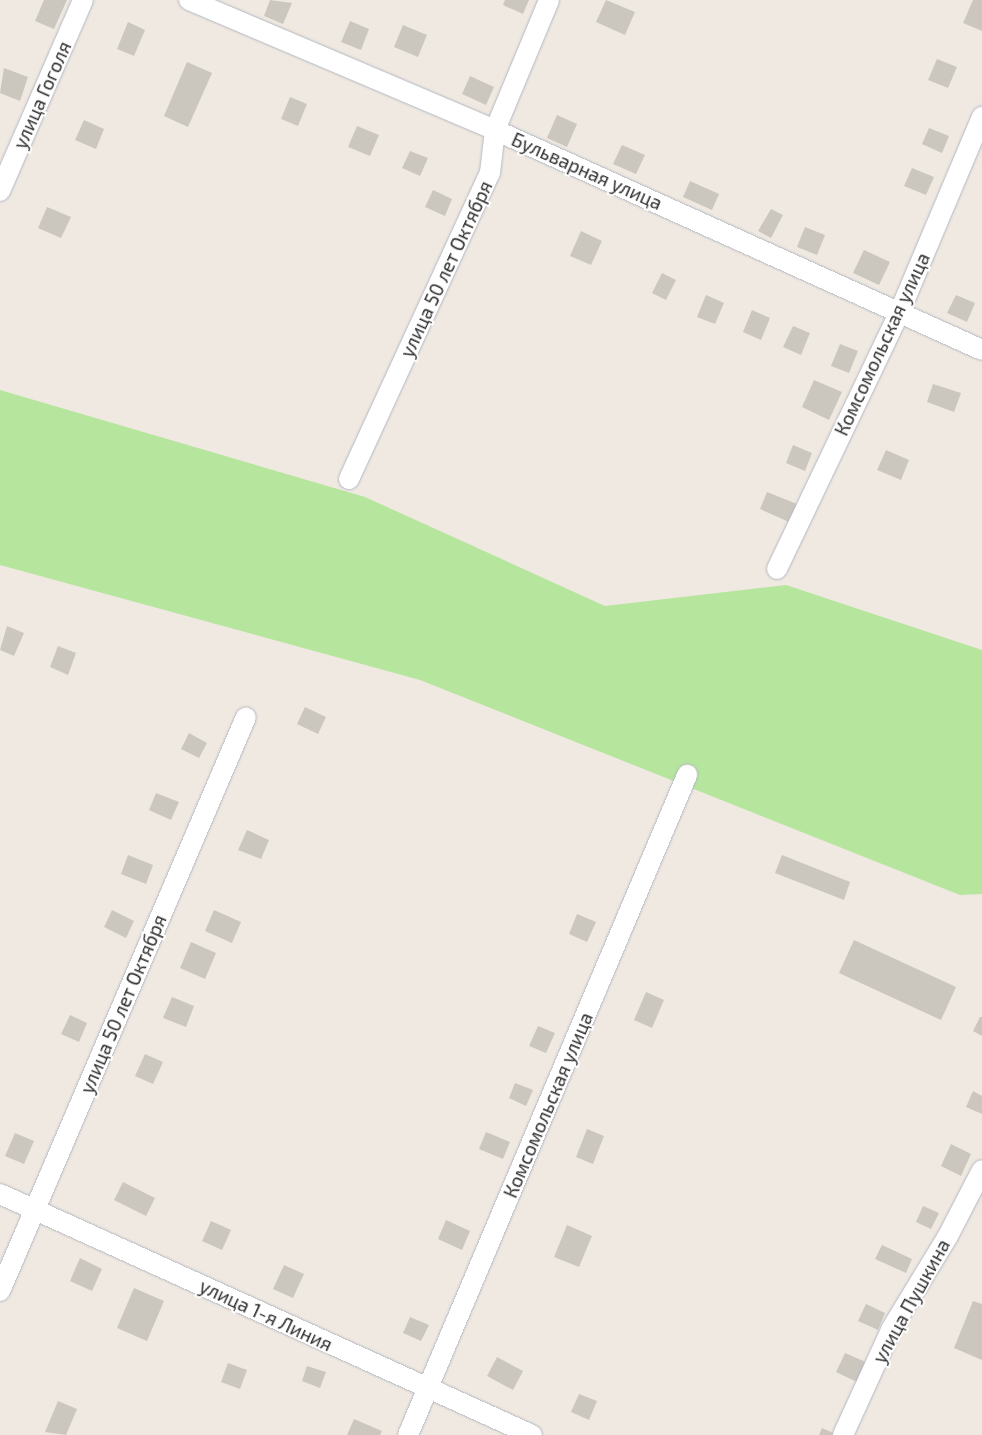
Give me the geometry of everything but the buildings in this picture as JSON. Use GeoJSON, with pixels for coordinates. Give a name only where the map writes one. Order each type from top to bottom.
{"type":"FeatureCollection","features":[{"type":"Feature","properties":{"kind":"street","name":"улица Гоголя"},"geometry":{"type":"LineString","coordinates":[[0,191],[83,0]]}},
{"type":"Feature","properties":{"kind":"street","name":"Бульварная улица"},"geometry":{"type":"LineString","coordinates":[[189,0],[495,130],[900,311],[982,350]]}},
{"type":"Feature","properties":{"kind":"street","name":"улица 50 лет Октября"},"geometry":{"type":"LineString","coordinates":[[349,479],[490,173],[495,130],[549,0]]}},
{"type":"Feature","properties":{"kind":"street","name":"Комсомольская улица"},"geometry":{"type":"LineString","coordinates":[[777,569],[900,311],[982,117]]}},
{"type":"Feature","properties":{"kind":"street","name":"улица 50 лет Октября"},"geometry":{"type":"LineString","coordinates":[[0,1291],[246,717]]}},
{"type":"Feature","properties":{"kind":"street","name":"Комсомольская улица"},"geometry":{"type":"LineString","coordinates":[[408,1435],[687,775]]}},
{"type":"Feature","properties":{"kind":"street","name":"улица Пушкина"},"geometry":{"type":"LineString","coordinates":[[843,1435],[892,1328],[948,1236],[982,1170]]}},
{"type":"Feature","properties":{"kind":"street","name":"улица 1-я Линия"},"geometry":{"type":"LineString","coordinates":[[0,1194],[532,1435]]}},
{"type":"Feature","properties":{"kind":"green space"},"geometry":{"type":"Polygon","coordinates":[[[0,390],[365,497],[605,606],[786,585],[982,650],[982,894],[960,895],[420,680],[0,565],[0,390]]]}}]}
